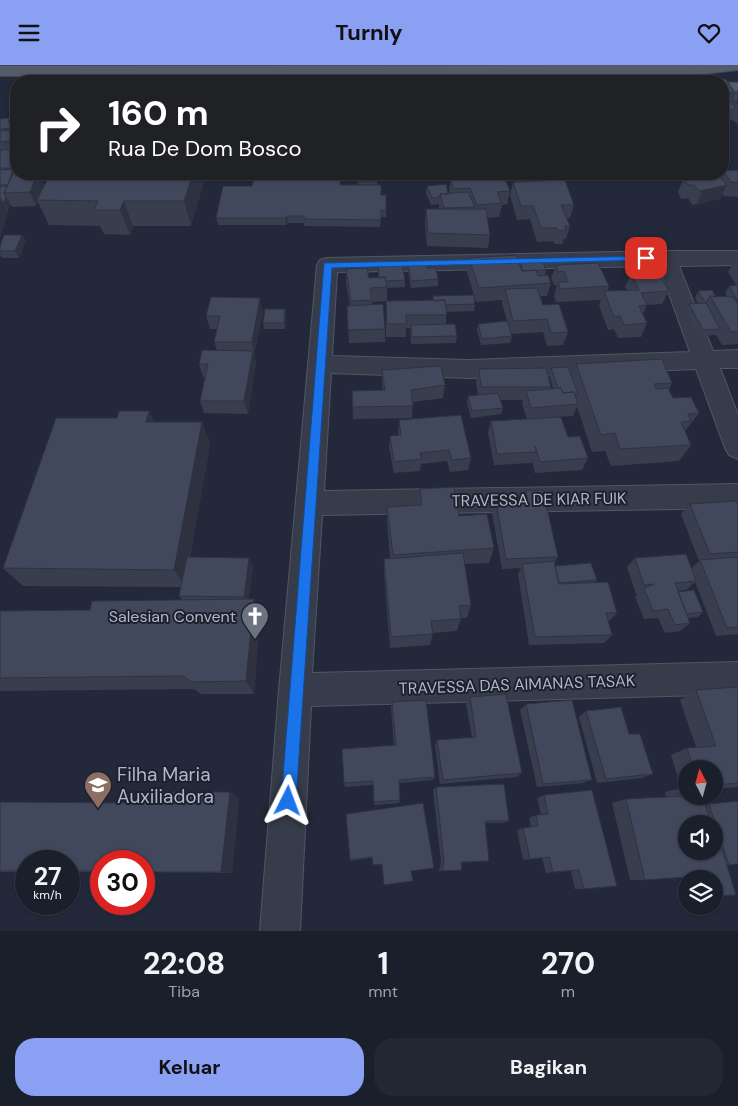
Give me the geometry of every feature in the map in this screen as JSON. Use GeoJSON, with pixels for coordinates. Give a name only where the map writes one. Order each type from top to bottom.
{"type":"FeatureCollection","features":[{"type":"Feature","properties":{"kind":"main road"},"geometry":{"type":"LineString","coordinates":[[0,71],[665,70],[738,65]]}},
{"type":"Feature","properties":{"kind":"street"},"geometry":{"type":"LineString","coordinates":[[666,258],[738,448]]}},
{"type":"Feature","properties":{"kind":"street"},"geometry":{"type":"LineString","coordinates":[[280,931],[295,690],[311,503],[327,265],[738,258]]}},
{"type":"Feature","properties":{"kind":"street"},"geometry":{"type":"LineString","coordinates":[[321,364],[470,369],[738,359]]}},
{"type":"Feature","properties":{"kind":"street","name":"TRAVESSA DE KIAR FUIK"},"geometry":{"type":"LineString","coordinates":[[311,503],[738,495]]}},
{"type":"Feature","properties":{"kind":"street","name":"TRAVESSA DAS AIMANAS TASAK"},"geometry":{"type":"LineString","coordinates":[[295,690],[738,678]]}},
{"type":"Feature","properties":{"kind":"building"},"geometry":{"type":"Polygon","coordinates":[[[729,84],[735,93],[729,93],[729,84]]]}},
{"type":"Feature","properties":{"kind":"building"},"geometry":{"type":"Polygon","coordinates":[[[735,92],[738,92],[737,104],[733,98],[735,92]]]}},
{"type":"Feature","properties":{"kind":"building"},"geometry":{"type":"Polygon","coordinates":[[[729,100],[735,107],[733,110],[729,110],[729,100]]]}},
{"type":"Feature","properties":{"kind":"building"},"geometry":{"type":"Polygon","coordinates":[[[10,118],[8,122],[10,122],[10,128],[0,129],[0,119],[10,118]]]}},
{"type":"Feature","properties":{"kind":"building"},"geometry":{"type":"Polygon","coordinates":[[[10,130],[10,141],[0,142],[0,131],[10,130]]]}},
{"type":"Feature","properties":{"kind":"building"},"geometry":{"type":"Polygon","coordinates":[[[10,149],[10,168],[0,168],[1,150],[10,149]]]}},
{"type":"Feature","properties":{"kind":"building"},"geometry":{"type":"Polygon","coordinates":[[[10,169],[8,185],[0,185],[0,170],[10,169]]]}},
{"type":"Feature","properties":{"kind":"building"},"geometry":{"type":"Polygon","coordinates":[[[738,170],[738,183],[731,182],[729,179],[729,171],[738,170]]]}},
{"type":"Feature","properties":{"kind":"building"},"geometry":{"type":"Polygon","coordinates":[[[10,180],[35,180],[30,192],[4,193],[10,180]]]}},
{"type":"Feature","properties":{"kind":"building"},"geometry":{"type":"Polygon","coordinates":[[[47,180],[191,180],[184,201],[124,201],[120,210],[94,210],[98,201],[37,200],[47,180]]]}},
{"type":"Feature","properties":{"kind":"building"},"geometry":{"type":"Polygon","coordinates":[[[254,180],[341,180],[340,185],[381,185],[381,195],[386,195],[386,211],[381,210],[381,220],[304,219],[304,216],[287,216],[285,218],[216,218],[223,186],[252,186],[254,180]]]}},
{"type":"Feature","properties":{"kind":"building"},"geometry":{"type":"Polygon","coordinates":[[[358,180],[377,181],[358,182],[358,180]]]}},
{"type":"Feature","properties":{"kind":"building"},"geometry":{"type":"Polygon","coordinates":[[[450,180],[505,180],[510,191],[497,192],[502,203],[477,205],[470,188],[454,189],[450,180]]]}},
{"type":"Feature","properties":{"kind":"building"},"geometry":{"type":"Polygon","coordinates":[[[565,180],[574,205],[561,205],[570,226],[565,226],[566,230],[559,231],[557,228],[541,228],[533,206],[521,206],[513,182],[565,180]]]}},
{"type":"Feature","properties":{"kind":"building"},"geometry":{"type":"Polygon","coordinates":[[[685,180],[723,180],[727,185],[699,191],[694,185],[687,185],[685,180]]]}},
{"type":"Feature","properties":{"kind":"building"},"geometry":{"type":"Polygon","coordinates":[[[446,184],[448,194],[440,194],[439,197],[432,198],[427,186],[446,184]]]}},
{"type":"Feature","properties":{"kind":"building"},"geometry":{"type":"Polygon","coordinates":[[[7,186],[4,193],[6,197],[4,203],[0,199],[0,187],[7,186]]]}},
{"type":"Feature","properties":{"kind":"building"},"geometry":{"type":"Polygon","coordinates":[[[468,192],[475,207],[444,208],[440,194],[468,192]]]}},
{"type":"Feature","properties":{"kind":"building"},"geometry":{"type":"Polygon","coordinates":[[[426,209],[486,209],[490,235],[428,233],[426,209]]]}},
{"type":"Feature","properties":{"kind":"building"},"geometry":{"type":"Polygon","coordinates":[[[4,235],[22,235],[15,251],[0,251],[4,235]]]}},
{"type":"Feature","properties":{"kind":"building"},"geometry":{"type":"Polygon","coordinates":[[[516,255],[522,271],[536,270],[538,276],[548,275],[551,283],[479,288],[469,258],[516,255]]]}},
{"type":"Feature","properties":{"kind":"building"},"geometry":{"type":"Polygon","coordinates":[[[542,260],[546,270],[523,271],[520,262],[542,260]]]}},
{"type":"Feature","properties":{"kind":"building"},"geometry":{"type":"Polygon","coordinates":[[[598,263],[609,286],[560,289],[558,282],[568,282],[564,271],[558,272],[556,265],[598,263]]]}},
{"type":"Feature","properties":{"kind":"building"},"geometry":{"type":"Polygon","coordinates":[[[402,264],[405,280],[386,281],[385,277],[379,278],[378,266],[402,264]]]}},
{"type":"Feature","properties":{"kind":"building"},"geometry":{"type":"Polygon","coordinates":[[[427,264],[427,268],[436,268],[438,279],[411,281],[408,265],[427,264]]]}},
{"type":"Feature","properties":{"kind":"building"},"geometry":{"type":"Polygon","coordinates":[[[367,268],[369,278],[385,277],[387,287],[370,288],[372,300],[351,301],[346,269],[367,268]]]}},
{"type":"Feature","properties":{"kind":"building"},"geometry":{"type":"Polygon","coordinates":[[[658,272],[669,291],[641,293],[647,305],[639,306],[647,323],[624,325],[620,316],[614,317],[604,291],[639,290],[631,274],[658,272]]]}},
{"type":"Feature","properties":{"kind":"building"},"geometry":{"type":"Polygon","coordinates":[[[738,285],[738,301],[729,286],[738,285]]]}},
{"type":"Feature","properties":{"kind":"building"},"geometry":{"type":"Polygon","coordinates":[[[537,288],[543,305],[559,304],[568,332],[551,333],[547,319],[513,321],[505,289],[537,288]]]}},
{"type":"Feature","properties":{"kind":"building"},"geometry":{"type":"Polygon","coordinates":[[[712,290],[716,297],[710,296],[706,303],[698,291],[712,290]]]}},
{"type":"Feature","properties":{"kind":"building"},"geometry":{"type":"Polygon","coordinates":[[[474,295],[475,304],[446,305],[445,300],[434,301],[433,296],[474,295]]]}},
{"type":"Feature","properties":{"kind":"building"},"geometry":{"type":"Polygon","coordinates":[[[710,296],[733,297],[738,304],[738,332],[731,332],[710,296]]]}},
{"type":"Feature","properties":{"kind":"building"},"geometry":{"type":"Polygon","coordinates":[[[211,297],[260,298],[252,342],[214,342],[220,316],[206,316],[211,297]]]}},
{"type":"Feature","properties":{"kind":"building"},"geometry":{"type":"Polygon","coordinates":[[[445,300],[447,315],[406,315],[406,324],[387,324],[386,301],[445,300]]]}},
{"type":"Feature","properties":{"kind":"building"},"geometry":{"type":"Polygon","coordinates":[[[706,303],[720,329],[703,330],[689,304],[706,303]]]}},
{"type":"Feature","properties":{"kind":"building"},"geometry":{"type":"Polygon","coordinates":[[[383,304],[385,329],[348,330],[347,306],[383,304]]]}},
{"type":"Feature","properties":{"kind":"building"},"geometry":{"type":"Polygon","coordinates":[[[265,309],[285,309],[284,323],[263,323],[265,309]]]}},
{"type":"Feature","properties":{"kind":"building"},"geometry":{"type":"Polygon","coordinates":[[[507,321],[512,336],[482,339],[478,324],[507,321]]]}},
{"type":"Feature","properties":{"kind":"building"},"geometry":{"type":"Polygon","coordinates":[[[455,324],[457,336],[412,337],[411,325],[455,324]]]}},
{"type":"Feature","properties":{"kind":"building"},"geometry":{"type":"Polygon","coordinates":[[[202,350],[253,351],[244,401],[200,401],[208,364],[199,364],[202,350]]]}},
{"type":"Feature","properties":{"kind":"building"},"geometry":{"type":"Polygon","coordinates":[[[662,359],[672,383],[654,384],[656,389],[668,388],[673,398],[691,397],[699,413],[688,414],[691,421],[681,422],[691,445],[620,449],[615,433],[601,435],[576,364],[662,359]]]}},
{"type":"Feature","properties":{"kind":"building"},"geometry":{"type":"Polygon","coordinates":[[[441,366],[445,385],[411,390],[413,406],[353,407],[352,391],[385,390],[382,370],[441,366]]]}},
{"type":"Feature","properties":{"kind":"building"},"geometry":{"type":"Polygon","coordinates":[[[568,367],[578,394],[575,395],[574,392],[563,393],[561,388],[558,388],[551,368],[568,367]]]}},
{"type":"Feature","properties":{"kind":"building"},"geometry":{"type":"Polygon","coordinates":[[[546,368],[551,387],[481,387],[479,369],[546,368]]]}},
{"type":"Feature","properties":{"kind":"building"},"geometry":{"type":"Polygon","coordinates":[[[561,388],[563,393],[574,392],[578,404],[531,408],[526,391],[561,388]]]}},
{"type":"Feature","properties":{"kind":"building"},"geometry":{"type":"Polygon","coordinates":[[[498,393],[503,408],[472,411],[468,396],[498,393]]]}},
{"type":"Feature","properties":{"kind":"building"},"geometry":{"type":"Polygon","coordinates":[[[119,411],[149,411],[146,422],[202,422],[174,570],[3,568],[56,418],[117,418],[119,411]]]}},
{"type":"Feature","properties":{"kind":"building"},"geometry":{"type":"Polygon","coordinates":[[[461,415],[471,458],[452,460],[449,450],[420,453],[422,459],[394,462],[390,436],[401,435],[399,420],[461,415]]]}},
{"type":"Feature","properties":{"kind":"building"},"geometry":{"type":"Polygon","coordinates":[[[561,417],[568,437],[580,436],[588,458],[540,462],[535,446],[536,452],[497,454],[491,421],[561,417]]]}},
{"type":"Feature","properties":{"kind":"building"},"geometry":{"type":"Polygon","coordinates":[[[454,487],[459,516],[487,514],[494,548],[393,555],[387,507],[422,505],[420,489],[454,487]]]}},
{"type":"Feature","properties":{"kind":"building"},"geometry":{"type":"Polygon","coordinates":[[[543,490],[558,557],[506,559],[496,502],[528,501],[526,491],[543,490]]]}},
{"type":"Feature","properties":{"kind":"building"},"geometry":{"type":"Polygon","coordinates":[[[736,501],[738,505],[738,552],[710,554],[690,504],[736,501]]]}},
{"type":"Feature","properties":{"kind":"building"},"geometry":{"type":"Polygon","coordinates":[[[463,553],[471,605],[459,606],[461,619],[431,621],[433,634],[391,637],[384,559],[463,553]]]}},
{"type":"Feature","properties":{"kind":"building"},"geometry":{"type":"Polygon","coordinates":[[[686,554],[696,581],[675,583],[690,623],[675,625],[668,609],[653,611],[644,588],[655,584],[644,585],[635,558],[686,554]]]}},
{"type":"Feature","properties":{"kind":"building"},"geometry":{"type":"Polygon","coordinates":[[[187,557],[249,558],[244,597],[179,596],[187,557]]]}},
{"type":"Feature","properties":{"kind":"building"},"geometry":{"type":"Polygon","coordinates":[[[738,557],[738,627],[727,628],[700,560],[738,557]]]}},
{"type":"Feature","properties":{"kind":"building"},"geometry":{"type":"Polygon","coordinates":[[[554,561],[559,584],[608,582],[617,613],[606,613],[612,635],[535,637],[522,564],[554,561]]]}},
{"type":"Feature","properties":{"kind":"building"},"geometry":{"type":"Polygon","coordinates":[[[591,563],[597,580],[559,583],[555,566],[591,563]]]}},
{"type":"Feature","properties":{"kind":"building"},"geometry":{"type":"Polygon","coordinates":[[[694,590],[703,612],[687,614],[678,592],[694,590]]]}},
{"type":"Feature","properties":{"kind":"building"},"geometry":{"type":"Polygon","coordinates":[[[254,599],[246,681],[191,682],[183,676],[0,678],[0,611],[90,610],[92,601],[254,599]]]}},
{"type":"Feature","properties":{"kind":"building"},"geometry":{"type":"Polygon","coordinates":[[[738,687],[738,783],[723,784],[723,760],[691,760],[687,748],[716,746],[696,690],[738,687]]]}},
{"type":"Feature","properties":{"kind":"building"},"geometry":{"type":"Polygon","coordinates":[[[506,694],[522,773],[443,780],[437,740],[476,737],[470,697],[506,694]]]}},
{"type":"Feature","properties":{"kind":"building"},"geometry":{"type":"Polygon","coordinates":[[[426,700],[435,777],[399,780],[400,800],[374,802],[373,781],[344,783],[342,749],[396,745],[392,702],[426,700]]]}},
{"type":"Feature","properties":{"kind":"building"},"geometry":{"type":"Polygon","coordinates":[[[572,700],[592,780],[543,784],[526,704],[572,700]]]}},
{"type":"Feature","properties":{"kind":"building"},"geometry":{"type":"Polygon","coordinates":[[[621,707],[629,734],[640,734],[653,774],[606,779],[586,711],[621,707]]]}},
{"type":"Feature","properties":{"kind":"building"},"geometry":{"type":"Polygon","coordinates":[[[504,784],[509,821],[485,821],[489,861],[461,862],[462,870],[442,871],[444,861],[436,787],[504,784]]]}},
{"type":"Feature","properties":{"kind":"building"},"geometry":{"type":"Polygon","coordinates":[[[592,790],[617,886],[584,889],[579,870],[553,872],[549,857],[530,859],[523,828],[538,826],[536,815],[548,814],[544,795],[592,790]]]}},
{"type":"Feature","properties":{"kind":"building"},"geometry":{"type":"Polygon","coordinates":[[[146,792],[230,792],[221,872],[155,872],[155,850],[90,850],[90,871],[80,871],[80,850],[15,850],[15,871],[0,871],[0,802],[135,803],[146,792]]]}},
{"type":"Feature","properties":{"kind":"building"},"geometry":{"type":"Polygon","coordinates":[[[678,796],[678,805],[706,805],[708,815],[678,815],[678,860],[723,860],[723,853],[736,895],[723,896],[723,870],[678,870],[678,878],[645,880],[626,799],[678,796]]]}},
{"type":"Feature","properties":{"kind":"building"},"geometry":{"type":"Polygon","coordinates":[[[738,801],[738,864],[729,865],[723,847],[723,815],[713,815],[709,805],[723,805],[723,803],[738,801]]]}},
{"type":"Feature","properties":{"kind":"building"},"geometry":{"type":"Polygon","coordinates":[[[423,803],[434,868],[411,871],[413,881],[384,885],[382,864],[373,865],[372,857],[350,860],[346,814],[423,803]]]}},
{"type":"Feature","properties":{"kind":"place","name":"Salesian Convent"},"geometry":{"type":"Point","coordinates":[255,640]}},
{"type":"Feature","properties":{"kind":"place","name":"Filha Maria Auxiliadora"},"geometry":{"type":"Point","coordinates":[98,809]}},
{"type":"Feature","properties":{"kind":"route"},"geometry":{"type":"LineString","coordinates":[[288,801],[327,265],[646,258]]}}]}
